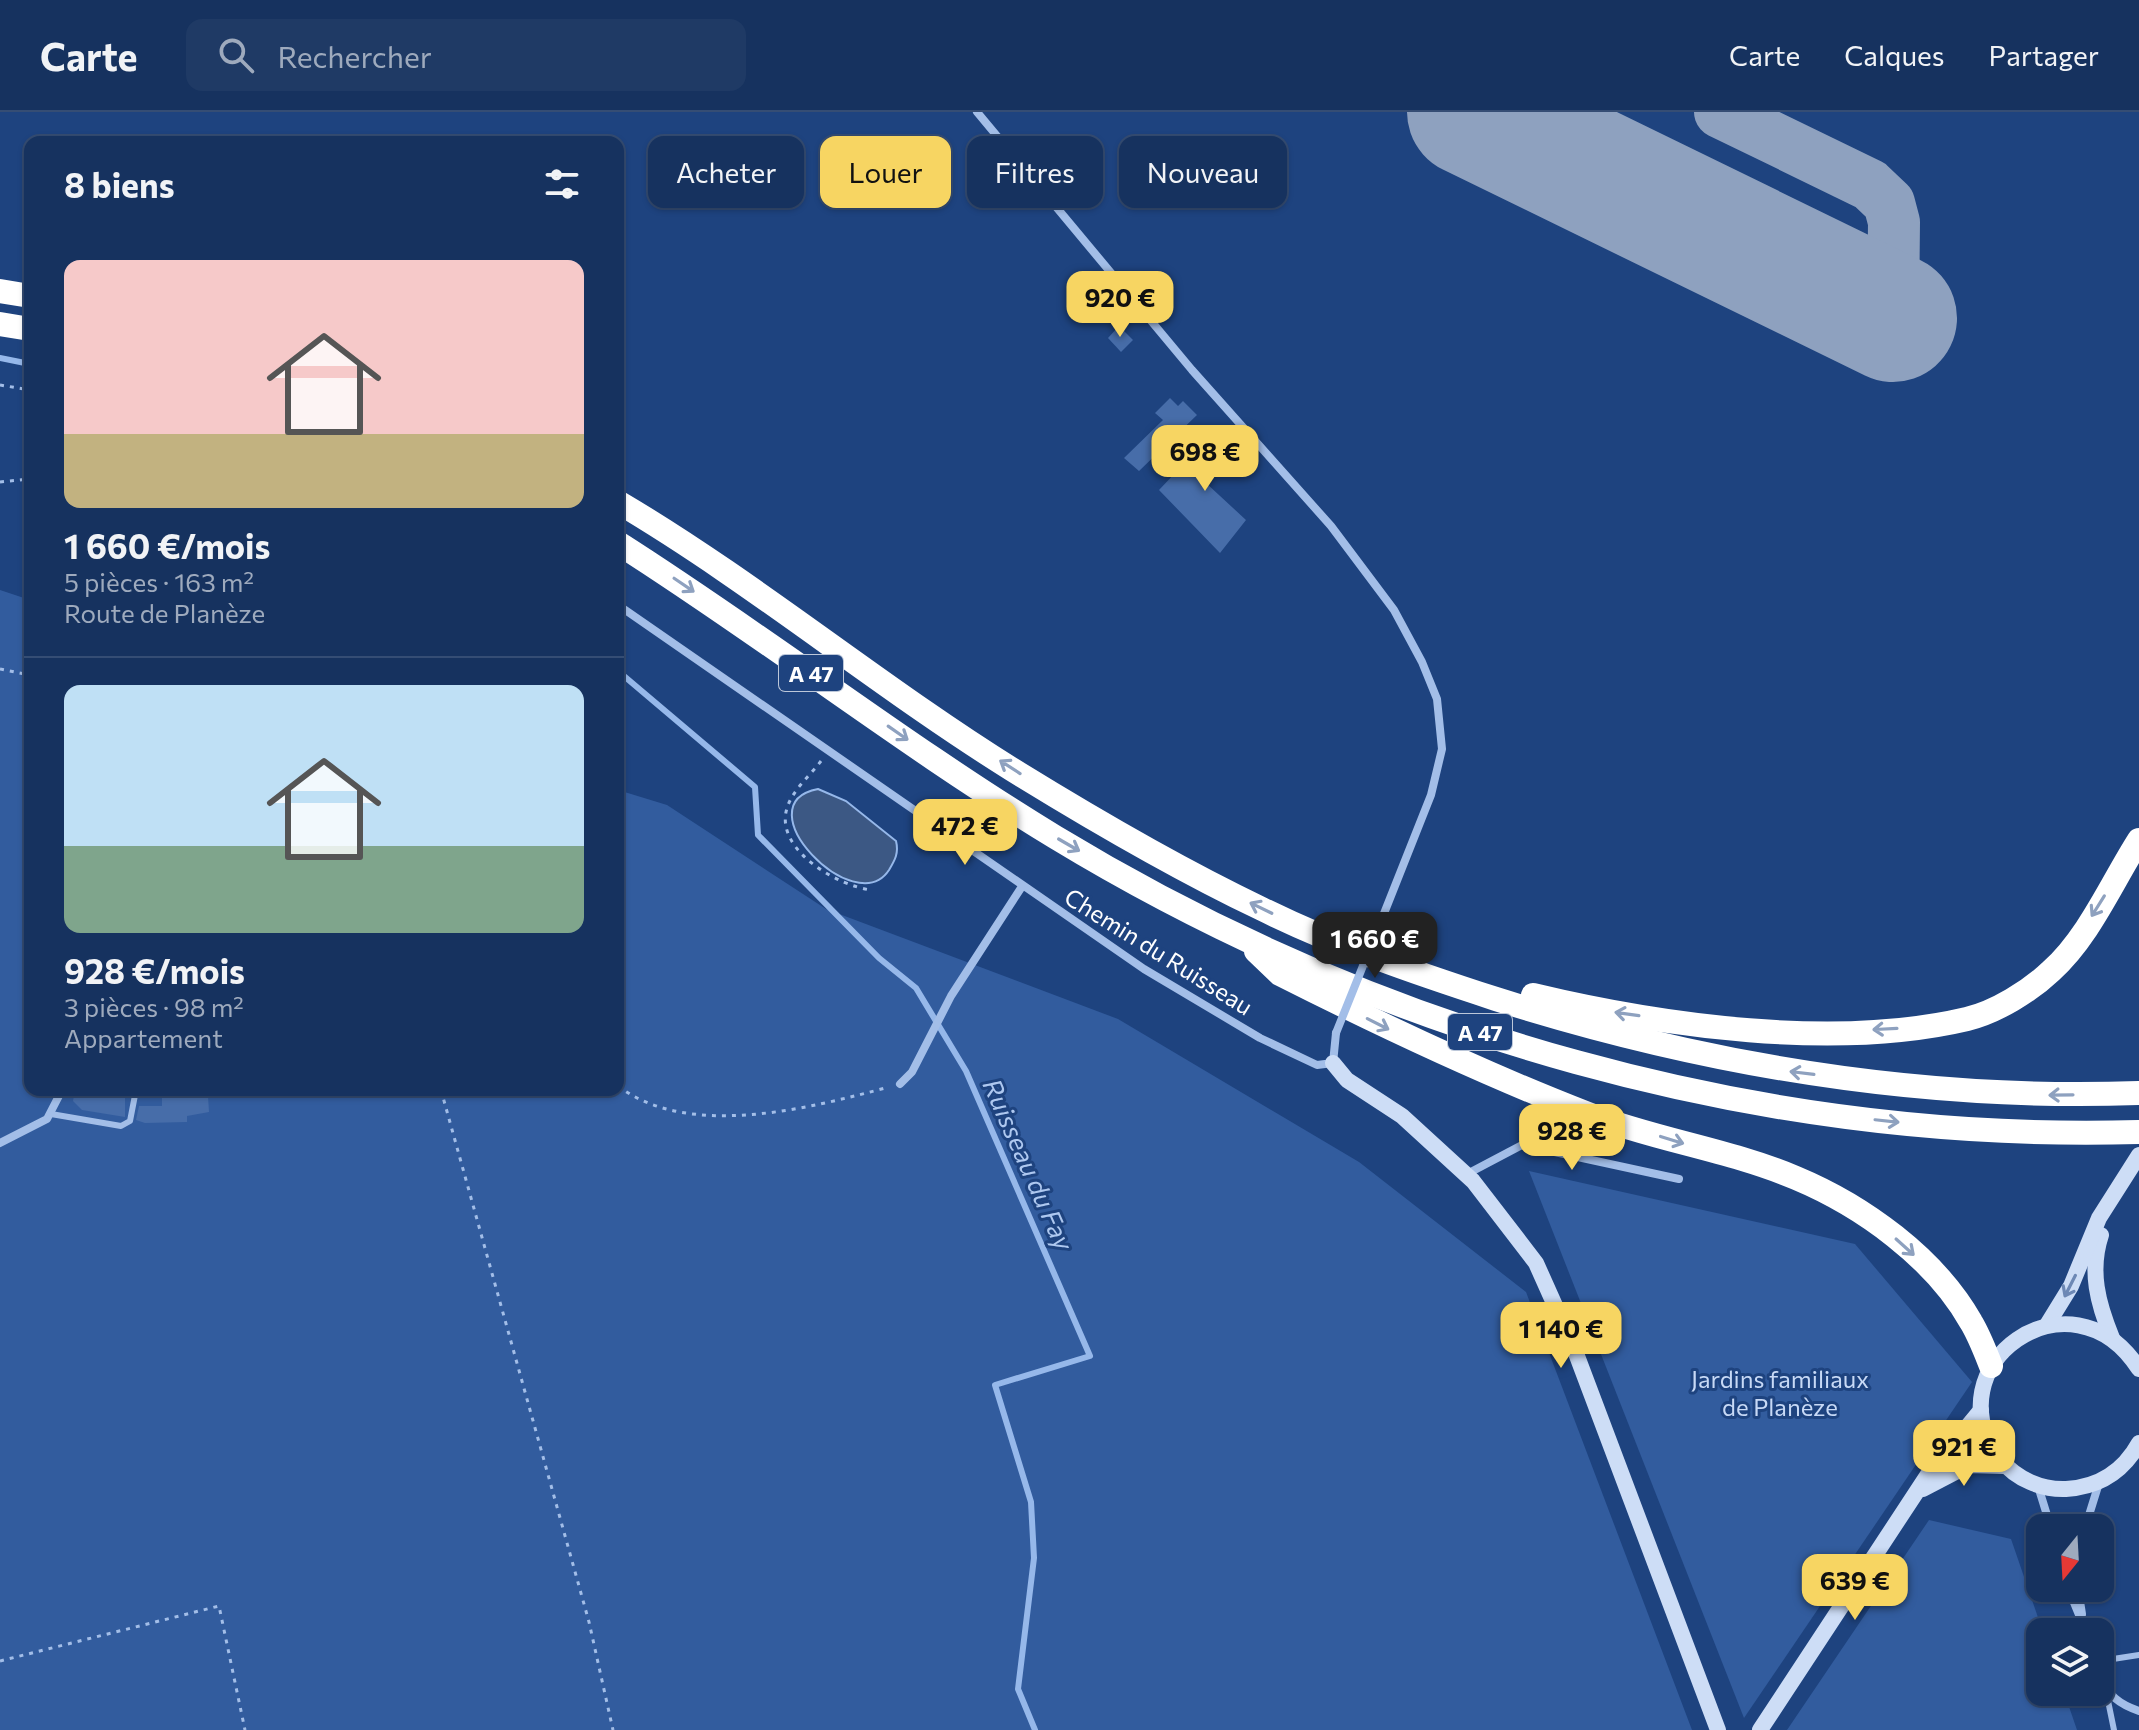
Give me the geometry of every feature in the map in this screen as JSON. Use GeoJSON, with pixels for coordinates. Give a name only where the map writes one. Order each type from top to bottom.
{"type":"FeatureCollection","features":[{"type":"Feature","properties":{"kind":"highway"},"geometry":{"type":"LineString","coordinates":[[0,291],[24,295]]}},
{"type":"Feature","properties":{"kind":"highway"},"geometry":{"type":"LineString","coordinates":[[0,324],[24,328]]}},
{"type":"Feature","properties":{"kind":"highway","name":"A 47"},"geometry":{"type":"LineString","coordinates":[[624,506],[1009,767],[1144,849],[1264,910],[1388,963],[1596,1030],[1766,1068],[1911,1087],[2037,1096],[2139,1093]]}},
{"type":"Feature","properties":{"kind":"highway","name":"A 47"},"geometry":{"type":"LineString","coordinates":[[624,547],[1002,805],[1133,882],[1243,938],[1332,978],[1458,1025],[1580,1062],[1727,1098],[1929,1126],[2139,1132]]}},
{"type":"Feature","properties":{"kind":"highway"},"geometry":{"type":"LineString","coordinates":[[1456,986],[1507,989],[1596,1010],[1679,1022],[1807,1033],[1916,1027],[1970,1018],[2015,997],[2052,970],[2076,940],[2139,840]]}},
{"type":"Feature","properties":{"kind":"highway"},"geometry":{"type":"LineString","coordinates":[[1243,938],[1280,974],[1489,1075],[1603,1119],[1796,1177],[1844,1202],[1890,1233],[1936,1274],[1971,1321],[1991,1366]]}},
{"type":"Feature","properties":{"kind":"main road"},"geometry":{"type":"LineString","coordinates":[[1333,1063],[1347,1080],[1402,1116],[1466,1175],[1536,1263],[1574,1348],[1718,1730]]}},
{"type":"Feature","properties":{"kind":"main road"},"geometry":{"type":"LineString","coordinates":[[2047,1325],[2071,1286],[2094,1228],[2139,1155]]}},
{"type":"Feature","properties":{"kind":"main road"},"geometry":{"type":"LineString","coordinates":[[2113,1195],[2096,1248],[2095,1280],[2099,1305],[2112,1338],[2139,1369]]}},
{"type":"Feature","properties":{"kind":"main road"},"geometry":{"type":"LineString","coordinates":[[2112,1338],[2092,1327],[2070,1323],[2047,1325],[2026,1332],[2007,1346],[1991,1366],[1982,1389],[1981,1410],[1985,1432],[2005,1466],[2038,1486],[2058,1490],[2099,1482],[2117,1471],[2139,1443]]}},
{"type":"Feature","properties":{"kind":"main road"},"geometry":{"type":"LineString","coordinates":[[1760,1730],[1918,1491],[1981,1410]]}},
{"type":"Feature","properties":{"kind":"main road"},"geometry":{"type":"LineString","coordinates":[[1918,1491],[1969,1465],[2005,1466]]}},
{"type":"Feature","properties":{"kind":"street"},"geometry":{"type":"LineString","coordinates":[[977,112],[1192,370],[1331,526],[1394,610],[1422,662],[1437,699],[1442,749],[1431,795],[1336,1033],[1333,1063]]}},
{"type":"Feature","properties":{"kind":"street","name":"Chemin du Ruisseau"},"geometry":{"type":"LineString","coordinates":[[624,609],[1021,888],[1144,969],[1305,1062],[1321,1066],[1333,1063]]}},
{"type":"Feature","properties":{"kind":"street"},"geometry":{"type":"LineString","coordinates":[[900,1084],[912,1072],[939,1018],[1021,888]]}},
{"type":"Feature","properties":{"kind":"street"},"geometry":{"type":"LineString","coordinates":[[0,1143],[43,1123],[59,1096]]}},
{"type":"Feature","properties":{"kind":"street"},"geometry":{"type":"LineString","coordinates":[[1466,1175],[1522,1145],[1679,1179]]}},
{"type":"Feature","properties":{"kind":"street"},"geometry":{"type":"LineString","coordinates":[[2089,1514],[2099,1482]]}},
{"type":"Feature","properties":{"kind":"street"},"geometry":{"type":"LineString","coordinates":[[2038,1486],[2047,1514]]}},
{"type":"Feature","properties":{"kind":"street"},"geometry":{"type":"LineString","coordinates":[[2114,1697],[2123,1706],[2139,1711]]}},
{"type":"Feature","properties":{"kind":"lane"},"geometry":{"type":"LineString","coordinates":[[51,1114],[121,1126],[130,1121],[135,1096]]}},
{"type":"Feature","properties":{"kind":"lane"},"geometry":{"type":"LineString","coordinates":[[2114,1659],[2139,1655]]}},
{"type":"Feature","properties":{"kind":"lane"},"geometry":{"type":"LineString","coordinates":[[2109,1706],[2114,1730]]}},
{"type":"Feature","properties":{"kind":"path"},"geometry":{"type":"LineString","coordinates":[[0,385],[24,389]]}},
{"type":"Feature","properties":{"kind":"path"},"geometry":{"type":"LineString","coordinates":[[0,482],[24,480]]}},
{"type":"Feature","properties":{"kind":"path"},"geometry":{"type":"LineString","coordinates":[[0,669],[24,674]]}},
{"type":"Feature","properties":{"kind":"path"},"geometry":{"type":"LineString","coordinates":[[828,751],[789,801],[785,824],[787,834],[825,871],[856,888],[871,890]]}},
{"type":"Feature","properties":{"kind":"path"},"geometry":{"type":"LineString","coordinates":[[624,1091],[636,1100],[689,1115],[757,1114],[828,1104],[900,1084]]}},
{"type":"Feature","properties":{"kind":"path"},"geometry":{"type":"LineString","coordinates":[[443,1096],[589,1622],[613,1730]]}},
{"type":"Feature","properties":{"kind":"path"},"geometry":{"type":"LineString","coordinates":[[0,1661],[219,1606],[245,1730]]}},
{"type":"Feature","properties":{"kind":"green space"},"geometry":{"type":"Polygon","coordinates":[[[0,590],[24,598],[24,1096],[624,1096],[624,792],[667,805],[826,909],[1118,1019],[1359,1162],[1526,1292],[1692,1730],[0,1730],[0,590]]]}},
{"type":"Feature","properties":{"kind":"green space","name":"Jardins familiaux de Planèze"},"geometry":{"type":"Polygon","coordinates":[[[1529,1171],[1855,1244],[1972,1382],[1744,1718],[1529,1171]]]}},
{"type":"Feature","properties":{"kind":"green space"},"geometry":{"type":"Polygon","coordinates":[[[1929,1520],[2011,1539],[2026,1583],[2026,1602],[2033,1602],[2038,1618],[2026,1618],[2026,1706],[2069,1706],[2077,1730],[1787,1730],[1929,1520]]]}},
{"type":"Feature","properties":{"kind":"shaded area"},"geometry":{"type":"Polygon","coordinates":[[[818,789],[846,801],[896,841],[895,860],[889,870],[873,882],[853,881],[831,871],[812,855],[798,835],[792,815],[798,799],[818,789]]]}},
{"type":"Feature","properties":{"kind":"building"},"geometry":{"type":"Polygon","coordinates":[[[1119,326],[1133,340],[1121,352],[1108,338],[1119,326]]]}},
{"type":"Feature","properties":{"kind":"building"},"geometry":{"type":"Polygon","coordinates":[[[1170,398],[1178,406],[1183,401],[1197,415],[1139,471],[1124,458],[1163,420],[1155,413],[1170,398]]]}},
{"type":"Feature","properties":{"kind":"building"},"geometry":{"type":"Polygon","coordinates":[[[1215,431],[1237,451],[1206,483],[1246,520],[1220,553],[1159,490],[1215,431]]]}},
{"type":"Feature","properties":{"kind":"building"},"geometry":{"type":"Polygon","coordinates":[[[74,1096],[125,1096],[125,1117],[82,1110],[73,1101],[74,1096]]]}},
{"type":"Feature","properties":{"kind":"building"},"geometry":{"type":"Polygon","coordinates":[[[162,1096],[208,1096],[209,1112],[187,1116],[187,1122],[145,1123],[136,1120],[139,1106],[162,1106],[162,1096]]]}},
{"type":"Feature","properties":{"kind":"waterway","name":"Ruisseau du Fay"},"geometry":{"type":"LineString","coordinates":[[0,358],[24,363]]}},
{"type":"Feature","properties":{"kind":"waterway","name":"Ruisseau du Fay"},"geometry":{"type":"LineString","coordinates":[[624,676],[755,787],[758,835],[879,958],[916,988],[966,1071],[1090,1356],[995,1385],[1031,1502],[1034,1558],[1018,1689],[1035,1730]]}},
{"type":"Feature","properties":{"kind":"taxiway"},"geometry":{"type":"LineString","coordinates":[[1720,112],[1870,185],[1889,203],[1894,222],[1893,318]]}},
{"type":"Feature","properties":{"kind":"runway"},"geometry":{"type":"LineString","coordinates":[[1471,112],[1893,318]]}}]}
